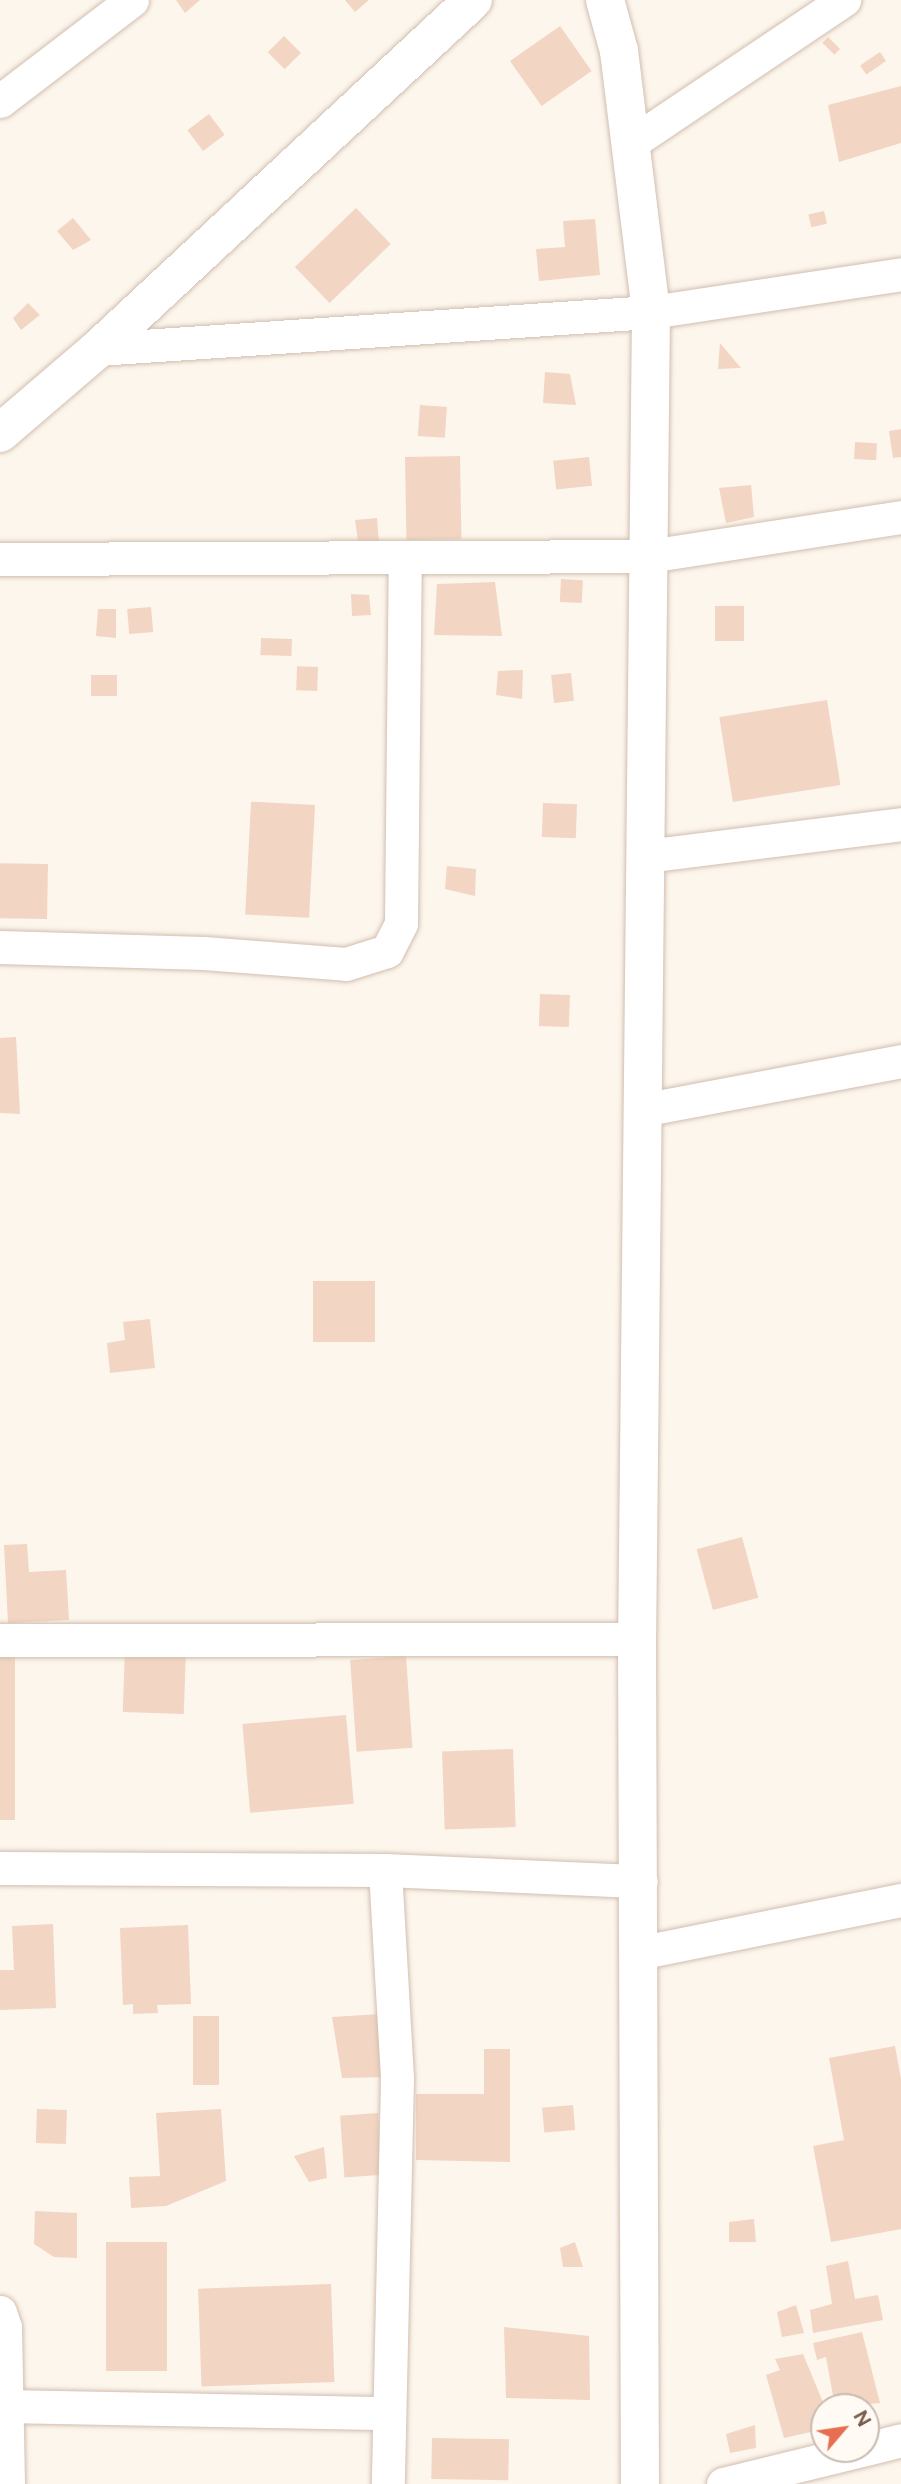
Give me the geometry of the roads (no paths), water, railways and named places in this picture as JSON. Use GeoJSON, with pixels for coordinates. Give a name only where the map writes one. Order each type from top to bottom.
{"type":"FeatureCollection","features":[{"type":"Feature","properties":{"kind":"street"},"geometry":{"type":"LineString","coordinates":[[0,102],[132,0]]}},
{"type":"Feature","properties":{"kind":"street"},"geometry":{"type":"LineString","coordinates":[[0,433],[98,349],[472,0]]}},
{"type":"Feature","properties":{"kind":"street"},"geometry":{"type":"LineString","coordinates":[[606,0],[619,51],[652,312],[637,1639],[641,1881],[638,1953],[640,2484]]}},
{"type":"Feature","properties":{"kind":"street"},"geometry":{"type":"LineString","coordinates":[[631,144],[844,0]]}},
{"type":"Feature","properties":{"kind":"street"},"geometry":{"type":"LineString","coordinates":[[98,349],[652,312],[901,274]]}},
{"type":"Feature","properties":{"kind":"street"},"geometry":{"type":"LineString","coordinates":[[0,559],[649,555],[901,517]]}},
{"type":"Feature","properties":{"kind":"street"},"geometry":{"type":"LineString","coordinates":[[0,947],[204,953],[346,964],[387,951],[401,923],[405,558]]}},
{"type":"Feature","properties":{"kind":"street"},"geometry":{"type":"LineString","coordinates":[[645,856],[901,824]]}},
{"type":"Feature","properties":{"kind":"street"},"geometry":{"type":"LineString","coordinates":[[642,1110],[901,1061]]}},
{"type":"Feature","properties":{"kind":"street"},"geometry":{"type":"LineString","coordinates":[[0,1640],[637,1639]]}},
{"type":"Feature","properties":{"kind":"street"},"geometry":{"type":"LineString","coordinates":[[0,1868],[385,1870],[641,1881]]}},
{"type":"Feature","properties":{"kind":"street"},"geometry":{"type":"LineString","coordinates":[[385,1870],[397,2078],[387,2413],[388,2484]]}},
{"type":"Feature","properties":{"kind":"street"},"geometry":{"type":"LineString","coordinates":[[638,1953],[901,1900]]}},
{"type":"Feature","properties":{"kind":"street"},"geometry":{"type":"LineString","coordinates":[[2,2322],[8,2484]]}},
{"type":"Feature","properties":{"kind":"street"},"geometry":{"type":"LineString","coordinates":[[7,2406],[387,2413]]}},
{"type":"Feature","properties":{"kind":"street"},"geometry":{"type":"LineString","coordinates":[[880,2445],[901,2440]]}},
{"type":"Feature","properties":{"kind":"street"},"geometry":{"type":"LineString","coordinates":[[723,2484],[810,2463]]}}]}
